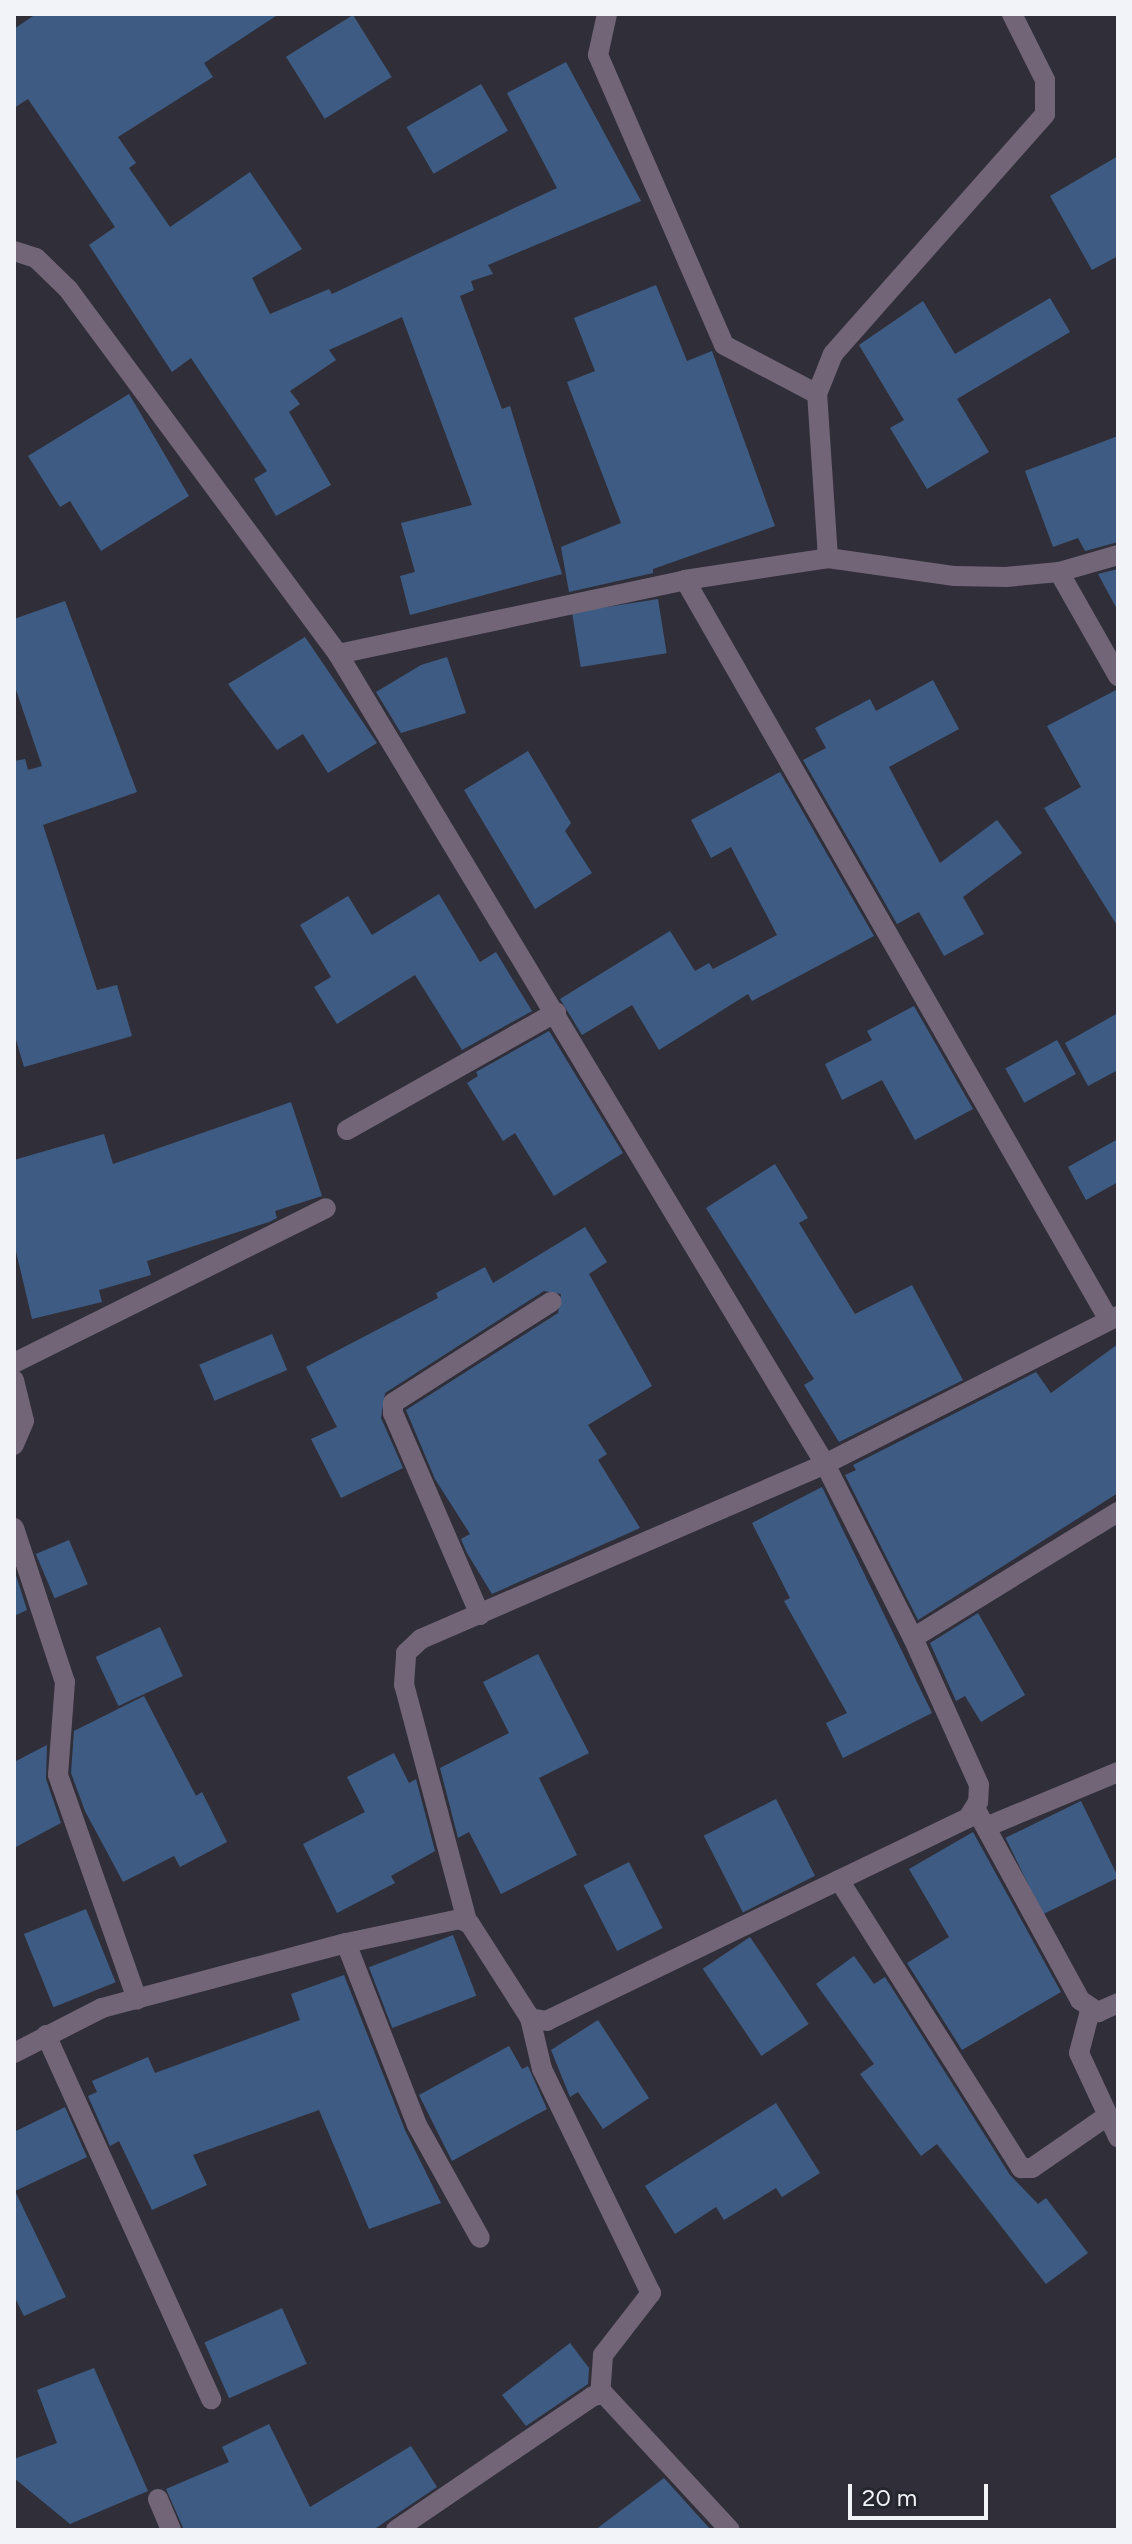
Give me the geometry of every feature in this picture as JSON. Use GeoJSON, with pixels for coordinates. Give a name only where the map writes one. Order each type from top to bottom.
{"type":"FeatureCollection","features":[{"type":"Feature","properties":{"kind":"street"},"geometry":{"type":"LineString","coordinates":[[607,14],[598,55],[724,345],[817,394]]}},
{"type":"Feature","properties":{"kind":"street"},"geometry":{"type":"LineString","coordinates":[[828,558],[817,394],[833,354],[1045,114],[1045,80],[1012,14]]}},
{"type":"Feature","properties":{"kind":"street"},"geometry":{"type":"LineString","coordinates":[[14,251],[36,258],[68,289],[338,654],[825,1464],[913,1638],[979,1785],[975,1808],[968,1818],[547,2021],[530,2018]]}},
{"type":"Feature","properties":{"kind":"street"},"geometry":{"type":"LineString","coordinates":[[338,654],[685,580],[828,558],[955,576],[1059,572],[1118,555]]}},
{"type":"Feature","properties":{"kind":"street"},"geometry":{"type":"LineString","coordinates":[[1059,572],[1118,676]]}},
{"type":"Feature","properties":{"kind":"street"},"geometry":{"type":"LineString","coordinates":[[600,2394],[603,2355],[651,2293],[542,2069],[530,2018],[467,1921],[403,1667],[406,1653],[421,1639],[825,1464],[1114,1318],[685,580]]}},
{"type":"Feature","properties":{"kind":"street"},"geometry":{"type":"LineString","coordinates":[[347,1130],[556,1012]]}},
{"type":"Feature","properties":{"kind":"street"},"geometry":{"type":"LineString","coordinates":[[14,1363],[326,1208]]}},
{"type":"Feature","properties":{"kind":"street"},"geometry":{"type":"LineString","coordinates":[[480,1615],[393,1413],[393,1403],[551,1302]]}},
{"type":"Feature","properties":{"kind":"street"},"geometry":{"type":"LineString","coordinates":[[14,1380],[24,1421],[14,1445]]}},
{"type":"Feature","properties":{"kind":"street"},"geometry":{"type":"LineString","coordinates":[[913,1638],[1118,1512]]}},
{"type":"Feature","properties":{"kind":"street"},"geometry":{"type":"LineString","coordinates":[[14,1528],[65,1682],[58,1775],[137,1999]]}},
{"type":"Feature","properties":{"kind":"street"},"geometry":{"type":"LineString","coordinates":[[986,1827],[1118,1772]]}},
{"type":"Feature","properties":{"kind":"street"},"geometry":{"type":"LineString","coordinates":[[975,1808],[1090,2011],[1079,2053],[1118,2137]]}},
{"type":"Feature","properties":{"kind":"street"},"geometry":{"type":"LineString","coordinates":[[839,1880],[1024,2170],[1107,2116]]}},
{"type":"Feature","properties":{"kind":"street"},"geometry":{"type":"LineString","coordinates":[[14,2053],[102,2008],[346,1943],[467,1921]]}},
{"type":"Feature","properties":{"kind":"street"},"geometry":{"type":"LineString","coordinates":[[346,1943],[417,2125],[480,2238]]}},
{"type":"Feature","properties":{"kind":"street"},"geometry":{"type":"LineString","coordinates":[[1090,2011],[1118,2003]]}},
{"type":"Feature","properties":{"kind":"street"},"geometry":{"type":"LineString","coordinates":[[46,2035],[211,2399]]}},
{"type":"Feature","properties":{"kind":"street"},"geometry":{"type":"LineString","coordinates":[[396,2530],[600,2394],[610,2395],[730,2530]]}},
{"type":"Feature","properties":{"kind":"street"},"geometry":{"type":"LineString","coordinates":[[158,2499],[171,2530]]}},
{"type":"Feature","properties":{"kind":"building"},"geometry":{"type":"Polygon","coordinates":[[[36,14],[279,14],[204,63],[213,77],[118,137],[136,163],[129,168],[170,227],[250,172],[302,249],[252,278],[270,314],[329,289],[332,294],[557,188],[507,93],[566,62],[641,201],[488,265],[493,274],[471,281],[474,290],[460,296],[502,409],[510,406],[562,574],[410,615],[400,576],[415,572],[401,523],[472,505],[402,317],[329,350],[336,360],[290,391],[300,404],[289,412],[331,485],[276,516],[254,479],[267,471],[191,358],[172,372],[89,245],[115,227],[28,99],[14,108],[14,29],[36,14]]]}},
{"type":"Feature","properties":{"kind":"building"},"geometry":{"type":"Polygon","coordinates":[[[353,15],[392,77],[325,119],[286,57],[353,15]]]}},
{"type":"Feature","properties":{"kind":"building"},"geometry":{"type":"Polygon","coordinates":[[[481,84],[508,131],[434,174],[407,127],[481,84]]]}},
{"type":"Feature","properties":{"kind":"building"},"geometry":{"type":"Polygon","coordinates":[[[1118,156],[1118,256],[1092,270],[1050,196],[1118,156]]]}},
{"type":"Feature","properties":{"kind":"building"},"geometry":{"type":"Polygon","coordinates":[[[656,285],[687,361],[712,351],[775,526],[653,569],[653,573],[569,592],[561,547],[621,523],[567,382],[595,371],[574,318],[656,285]]]}},
{"type":"Feature","properties":{"kind":"building"},"geometry":{"type":"Polygon","coordinates":[[[1050,298],[1070,332],[957,399],[989,452],[927,489],[890,428],[904,420],[859,345],[923,301],[955,354],[1050,298]]]}},
{"type":"Feature","properties":{"kind":"building"},"geometry":{"type":"Polygon","coordinates":[[[129,394],[189,496],[101,551],[70,501],[60,507],[28,456],[129,394]]]}},
{"type":"Feature","properties":{"kind":"building"},"geometry":{"type":"Polygon","coordinates":[[[1118,436],[1118,542],[1085,551],[1078,538],[1053,547],[1025,471],[1118,436]]]}},
{"type":"Feature","properties":{"kind":"building"},"geometry":{"type":"Polygon","coordinates":[[[1118,569],[1118,611],[1098,574],[1118,569]]]}},
{"type":"Feature","properties":{"kind":"building"},"geometry":{"type":"Polygon","coordinates":[[[658,599],[667,653],[581,667],[572,613],[658,599]]]}},
{"type":"Feature","properties":{"kind":"building"},"geometry":{"type":"Polygon","coordinates":[[[65,601],[137,792],[43,825],[97,990],[117,985],[132,1036],[24,1067],[14,1033],[14,761],[25,759],[28,770],[42,766],[14,684],[14,619],[65,601]]]}},
{"type":"Feature","properties":{"kind":"building"},"geometry":{"type":"Polygon","coordinates":[[[305,637],[377,743],[328,773],[303,734],[277,750],[228,684],[305,637]]]}},
{"type":"Feature","properties":{"kind":"building"},"geometry":{"type":"Polygon","coordinates":[[[447,657],[466,713],[401,733],[376,692],[421,665],[447,657]]]}},
{"type":"Feature","properties":{"kind":"building"},"geometry":{"type":"Polygon","coordinates":[[[933,680],[959,729],[889,767],[940,863],[997,820],[1022,853],[963,897],[984,934],[944,956],[919,912],[897,924],[803,760],[826,748],[815,728],[870,699],[876,711],[933,680]]]}},
{"type":"Feature","properties":{"kind":"building"},"geometry":{"type":"Polygon","coordinates":[[[1118,689],[1118,927],[1044,808],[1081,787],[1047,726],[1118,689]]]}},
{"type":"Feature","properties":{"kind":"building"},"geometry":{"type":"Polygon","coordinates":[[[528,751],[571,823],[565,831],[592,873],[535,909],[464,790],[528,751]]]}},
{"type":"Feature","properties":{"kind":"building"},"geometry":{"type":"Polygon","coordinates":[[[780,772],[874,936],[752,1001],[748,994],[659,1050],[632,1005],[582,1035],[560,999],[670,931],[695,971],[709,963],[713,969],[777,935],[731,847],[711,858],[691,820],[780,772]]]}},
{"type":"Feature","properties":{"kind":"building"},"geometry":{"type":"Polygon","coordinates":[[[439,894],[480,962],[496,952],[532,1011],[462,1050],[415,975],[337,1024],[314,987],[331,977],[300,925],[348,896],[372,935],[439,894]]]}},
{"type":"Feature","properties":{"kind":"building"},"geometry":{"type":"Polygon","coordinates":[[[914,1006],[973,1109],[915,1140],[882,1080],[842,1100],[825,1064],[872,1040],[867,1031],[914,1006]]]}},
{"type":"Feature","properties":{"kind":"building"},"geometry":{"type":"Polygon","coordinates":[[[1118,1013],[1118,1070],[1088,1086],[1065,1043],[1118,1013]]]}},
{"type":"Feature","properties":{"kind":"building"},"geometry":{"type":"Polygon","coordinates":[[[549,1031],[623,1153],[554,1196],[515,1133],[503,1141],[467,1083],[478,1076],[476,1072],[549,1031]]]}},
{"type":"Feature","properties":{"kind":"building"},"geometry":{"type":"Polygon","coordinates":[[[1057,1040],[1076,1074],[1024,1103],[1005,1069],[1057,1040]]]}},
{"type":"Feature","properties":{"kind":"building"},"geometry":{"type":"Polygon","coordinates":[[[291,1102],[322,1196],[275,1211],[277,1218],[269,1222],[147,1261],[151,1275],[99,1290],[102,1302],[32,1319],[14,1243],[14,1160],[104,1134],[113,1164],[291,1102]]]}},
{"type":"Feature","properties":{"kind":"building"},"geometry":{"type":"Polygon","coordinates":[[[1118,1139],[1118,1182],[1086,1200],[1068,1167],[1118,1139]]]}},
{"type":"Feature","properties":{"kind":"building"},"geometry":{"type":"Polygon","coordinates":[[[775,1164],[808,1218],[799,1223],[855,1314],[912,1285],[963,1380],[839,1442],[804,1385],[814,1379],[706,1208],[775,1164]]]}},
{"type":"Feature","properties":{"kind":"building"},"geometry":{"type":"Polygon","coordinates":[[[585,1227],[607,1262],[589,1274],[652,1386],[588,1425],[607,1454],[598,1460],[640,1528],[492,1594],[461,1539],[470,1534],[435,1479],[406,1410],[558,1313],[561,1294],[544,1291],[385,1393],[381,1418],[403,1468],[341,1498],[311,1439],[337,1427],[306,1367],[438,1298],[436,1293],[485,1267],[493,1283],[585,1227]]]}},
{"type":"Feature","properties":{"kind":"building"},"geometry":{"type":"Polygon","coordinates":[[[272,1334],[287,1370],[215,1401],[199,1365],[272,1334]]]}},
{"type":"Feature","properties":{"kind":"building"},"geometry":{"type":"Polygon","coordinates":[[[1118,1344],[1118,1493],[918,1620],[845,1475],[856,1470],[853,1465],[1036,1372],[1051,1393],[1118,1344]]]}},
{"type":"Feature","properties":{"kind":"building"},"geometry":{"type":"Polygon","coordinates":[[[822,1487],[932,1713],[843,1758],[826,1723],[847,1713],[784,1601],[790,1598],[752,1523],[822,1487]]]}},
{"type":"Feature","properties":{"kind":"building"},"geometry":{"type":"Polygon","coordinates":[[[69,1540],[88,1584],[55,1598],[36,1554],[69,1540]]]}},
{"type":"Feature","properties":{"kind":"building"},"geometry":{"type":"Polygon","coordinates":[[[14,1569],[27,1610],[14,1616],[14,1569]]]}},
{"type":"Feature","properties":{"kind":"building"},"geometry":{"type":"Polygon","coordinates":[[[978,1613],[1025,1695],[981,1722],[965,1696],[956,1701],[930,1643],[978,1613]]]}},
{"type":"Feature","properties":{"kind":"building"},"geometry":{"type":"Polygon","coordinates":[[[160,1627],[183,1676],[118,1706],[96,1657],[160,1627]]]}},
{"type":"Feature","properties":{"kind":"building"},"geometry":{"type":"Polygon","coordinates":[[[538,1654],[589,1753],[539,1778],[577,1855],[501,1894],[469,1832],[458,1838],[440,1768],[509,1733],[483,1682],[538,1654]]]}},
{"type":"Feature","properties":{"kind":"building"},"geometry":{"type":"Polygon","coordinates":[[[144,1696],[196,1796],[202,1792],[227,1842],[180,1867],[174,1856],[123,1882],[85,1811],[71,1773],[74,1731],[144,1696]]]}},
{"type":"Feature","properties":{"kind":"building"},"geometry":{"type":"Polygon","coordinates":[[[47,1745],[46,1779],[61,1823],[14,1848],[14,1762],[47,1745]]]}},
{"type":"Feature","properties":{"kind":"building"},"geometry":{"type":"Polygon","coordinates":[[[394,1753],[409,1783],[416,1779],[435,1851],[391,1876],[395,1883],[337,1913],[303,1844],[365,1812],[347,1777],[394,1753]]]}},
{"type":"Feature","properties":{"kind":"building"},"geometry":{"type":"Polygon","coordinates":[[[776,1799],[815,1876],[743,1912],[704,1836],[776,1799]]]}},
{"type":"Feature","properties":{"kind":"building"},"geometry":{"type":"Polygon","coordinates":[[[1081,1801],[1118,1878],[1043,1914],[1006,1838],[1081,1801]]]}},
{"type":"Feature","properties":{"kind":"building"},"geometry":{"type":"Polygon","coordinates":[[[973,1832],[1061,1992],[962,2050],[907,1963],[949,1937],[909,1869],[973,1832]]]}},
{"type":"Feature","properties":{"kind":"building"},"geometry":{"type":"Polygon","coordinates":[[[629,1862],[663,1928],[617,1951],[584,1885],[629,1862]]]}},
{"type":"Feature","properties":{"kind":"building"},"geometry":{"type":"Polygon","coordinates":[[[86,1909],[116,1982],[53,2007],[24,1934],[86,1909]]]}},
{"type":"Feature","properties":{"kind":"building"},"geometry":{"type":"Polygon","coordinates":[[[453,1935],[476,1996],[392,2028],[369,1967],[453,1935]]]}},
{"type":"Feature","properties":{"kind":"building"},"geometry":{"type":"Polygon","coordinates":[[[750,1937],[809,2024],[761,2056],[703,1969],[750,1937]]]}},
{"type":"Feature","properties":{"kind":"building"},"geometry":{"type":"Polygon","coordinates":[[[854,1956],[874,1984],[885,1977],[1010,2175],[1038,2204],[1046,2198],[1088,2253],[1046,2284],[937,2144],[921,2156],[860,2074],[874,2064],[816,1984],[854,1956]]]}},
{"type":"Feature","properties":{"kind":"building"},"geometry":{"type":"Polygon","coordinates":[[[344,1975],[405,2130],[441,2203],[369,2229],[319,2110],[193,2155],[207,2185],[152,2210],[119,2141],[110,2146],[88,2096],[97,2092],[92,2081],[148,2057],[155,2073],[300,2020],[291,1994],[344,1975]]]}},
{"type":"Feature","properties":{"kind":"building"},"geometry":{"type":"Polygon","coordinates":[[[598,2020],[649,2098],[603,2129],[578,2092],[570,2097],[551,2050],[598,2020]]]}},
{"type":"Feature","properties":{"kind":"building"},"geometry":{"type":"Polygon","coordinates":[[[509,2046],[522,2069],[528,2066],[547,2109],[452,2161],[419,2095],[509,2046]]]}},
{"type":"Feature","properties":{"kind":"building"},"geometry":{"type":"Polygon","coordinates":[[[776,2103],[820,2173],[782,2197],[776,2188],[724,2220],[716,2207],[675,2234],[645,2186],[776,2103]]]}},
{"type":"Feature","properties":{"kind":"building"},"geometry":{"type":"Polygon","coordinates":[[[65,2107],[87,2157],[15,2191],[66,2297],[24,2316],[14,2296],[14,2132],[65,2107]]]}},
{"type":"Feature","properties":{"kind":"building"},"geometry":{"type":"Polygon","coordinates":[[[282,2308],[307,2364],[229,2398],[204,2343],[282,2308]]]}},
{"type":"Feature","properties":{"kind":"building"},"geometry":{"type":"Polygon","coordinates":[[[570,2343],[589,2368],[588,2384],[526,2426],[502,2395],[570,2343]]]}},
{"type":"Feature","properties":{"kind":"building"},"geometry":{"type":"Polygon","coordinates":[[[94,2368],[148,2491],[70,2524],[14,2478],[14,2459],[57,2443],[37,2390],[94,2368]]]}},
{"type":"Feature","properties":{"kind":"building"},"geometry":{"type":"Polygon","coordinates":[[[269,2424],[310,2507],[411,2446],[437,2487],[373,2530],[184,2530],[166,2489],[229,2462],[222,2447],[269,2424]]]}},
{"type":"Feature","properties":{"kind":"building"},"geometry":{"type":"Polygon","coordinates":[[[664,2478],[711,2530],[595,2530],[664,2478]]]}}]}
